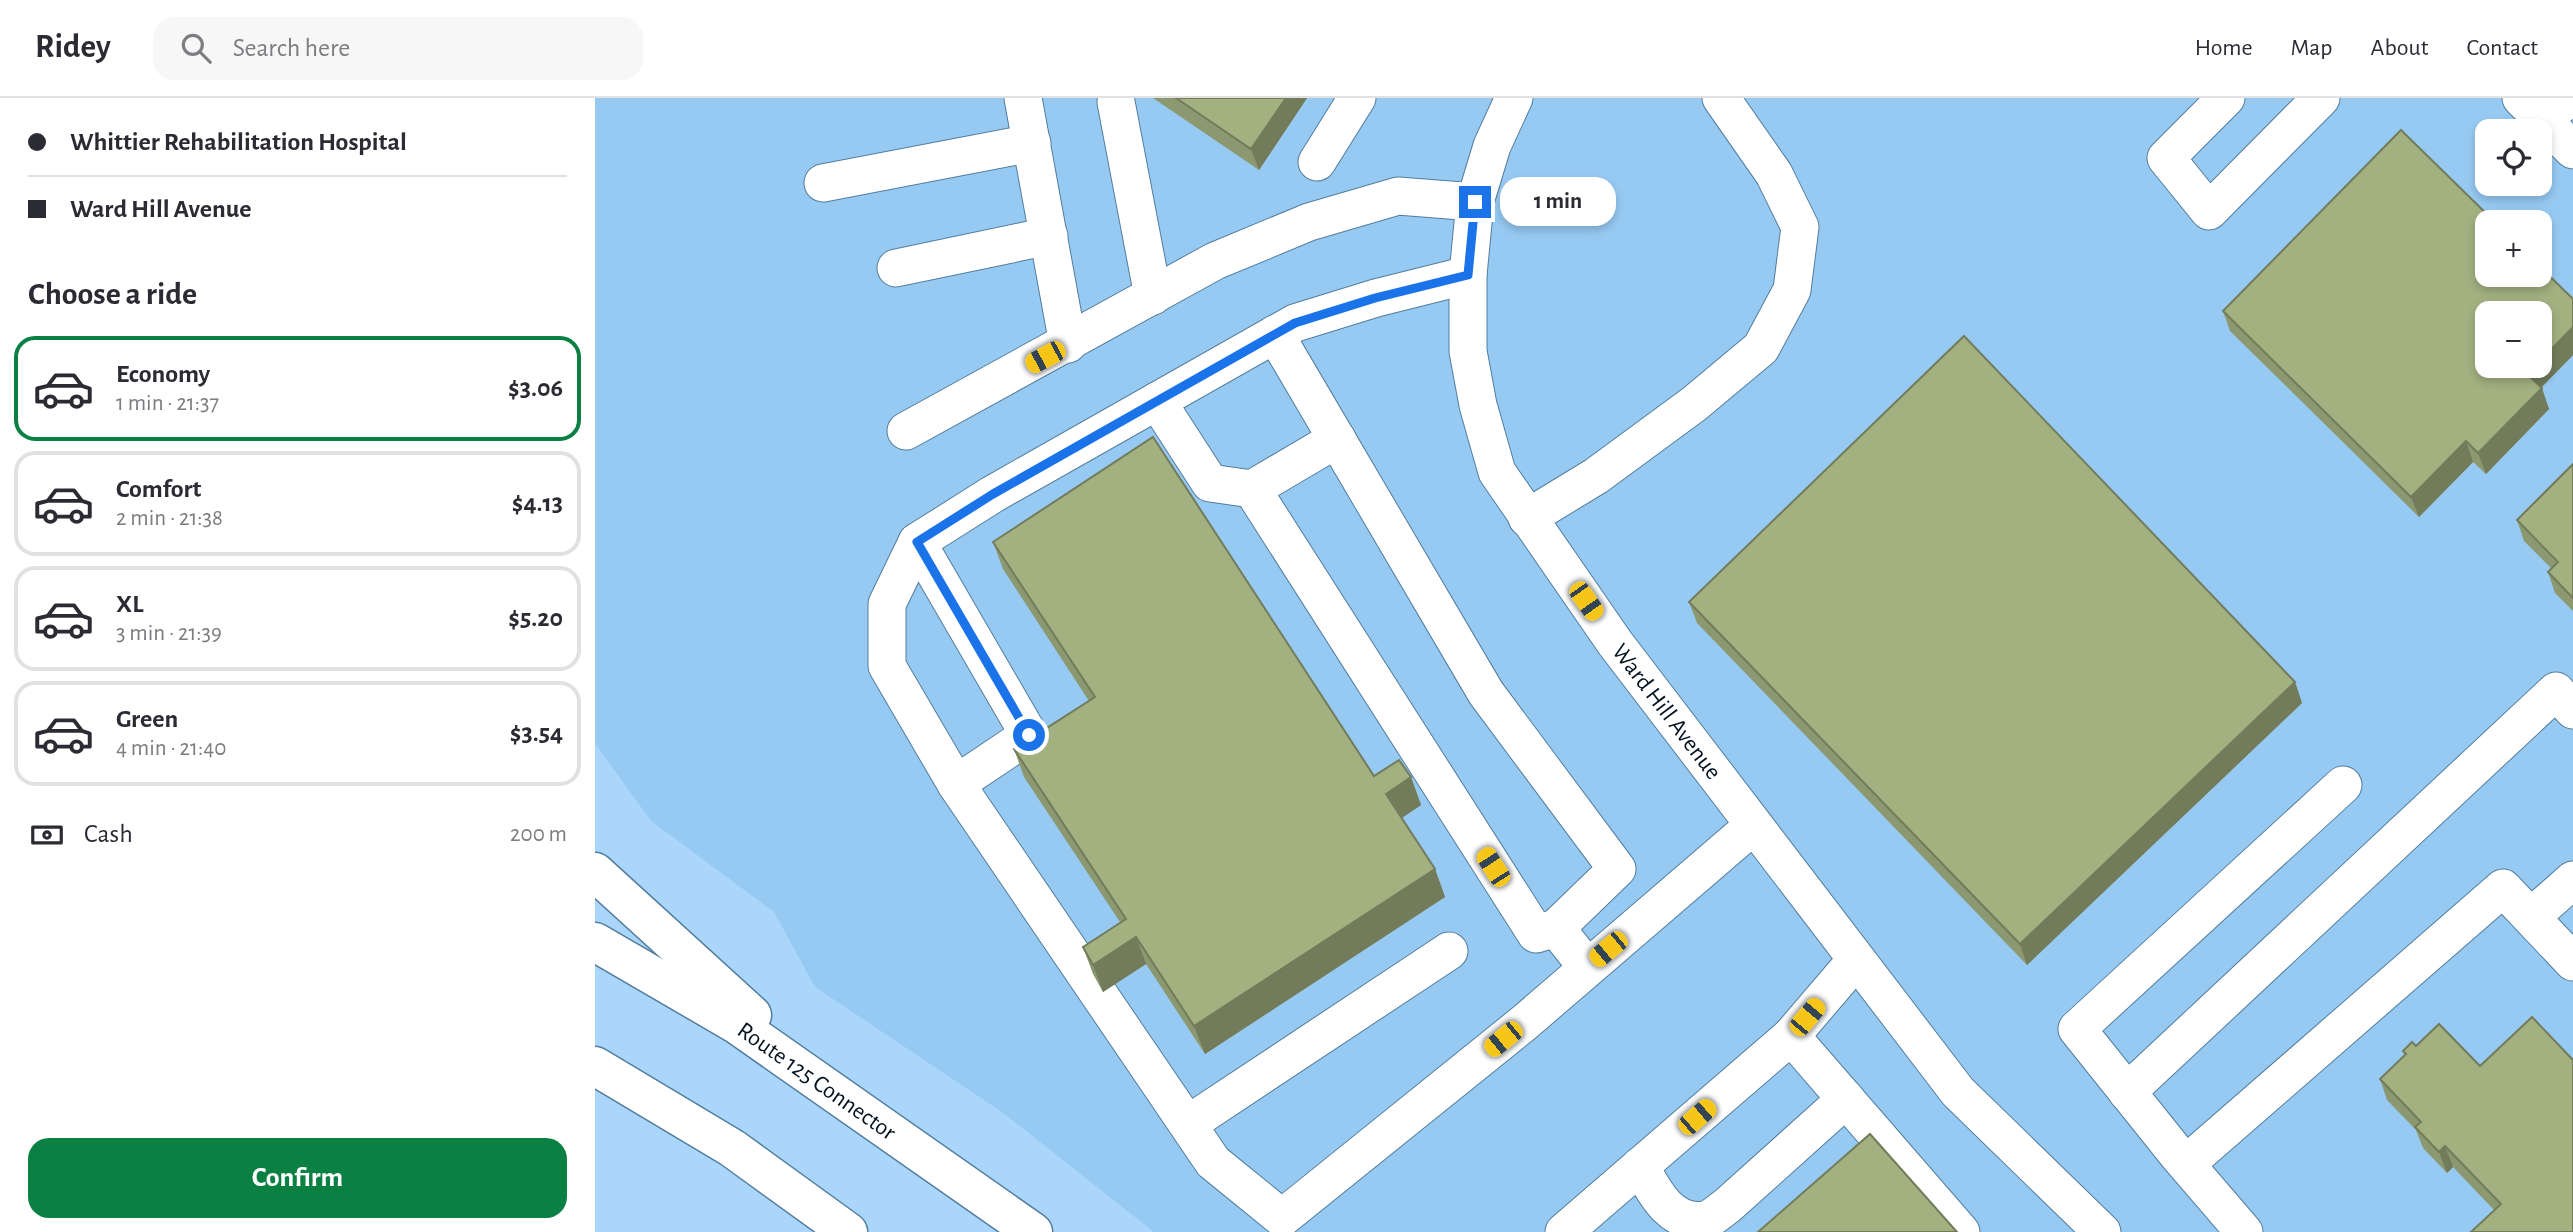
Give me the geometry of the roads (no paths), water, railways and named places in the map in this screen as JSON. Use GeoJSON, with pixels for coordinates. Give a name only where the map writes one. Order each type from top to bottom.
{"type":"FeatureCollection","features":[{"type":"Feature","properties":{"kind":"highway"},"geometry":{"type":"LineString","coordinates":[[595,872],[684,951],[837,1097]]}},
{"type":"Feature","properties":{"kind":"highway","name":"Route 125 Connector"},"geometry":{"type":"LineString","coordinates":[[595,942],[736,1024],[1033,1232]]}},
{"type":"Feature","properties":{"kind":"highway"},"geometry":{"type":"LineString","coordinates":[[595,1066],[732,1148],[848,1232]]}},
{"type":"Feature","properties":{"kind":"street"},"geometry":{"type":"LineString","coordinates":[[1023,98],[1068,344]]}},
{"type":"Feature","properties":{"kind":"street"},"geometry":{"type":"LineString","coordinates":[[1317,162],[1357,98]]}},
{"type":"Feature","properties":{"kind":"street","name":"Ward Hill Avenue"},"geometry":{"type":"LineString","coordinates":[[1514,98],[1492,146],[1475,202],[1468,275],[1468,351],[1478,405],[1497,472],[1615,643],[1958,1092],[2102,1232]]}},
{"type":"Feature","properties":{"kind":"street"},"geometry":{"type":"LineString","coordinates":[[1528,518],[1596,476],[1694,404],[1761,348],[1792,290],[1800,227],[1774,174],[1721,98]]}},
{"type":"Feature","properties":{"kind":"street"},"geometry":{"type":"LineString","coordinates":[[2226,98],[2166,158],[2209,211],[2321,98]]}},
{"type":"Feature","properties":{"kind":"street"},"geometry":{"type":"LineString","coordinates":[[1117,102],[1153,296]]}},
{"type":"Feature","properties":{"kind":"street"},"geometry":{"type":"LineString","coordinates":[[2544,105],[2573,150]]}},
{"type":"Feature","properties":{"kind":"street"},"geometry":{"type":"LineString","coordinates":[[823,183],[1032,143]]}},
{"type":"Feature","properties":{"kind":"street"},"geometry":{"type":"LineString","coordinates":[[907,431],[1215,261],[1309,222],[1398,196],[1475,202]]}},
{"type":"Feature","properties":{"kind":"street"},"geometry":{"type":"LineString","coordinates":[[896,268],[1049,236]]}},
{"type":"Feature","properties":{"kind":"street"},"geometry":{"type":"LineString","coordinates":[[1468,275],[1375,298],[1295,323],[993,494],[917,542],[887,604],[887,666],[956,783],[1213,1162],[1282,1218],[1524,1023],[1753,826]]}},
{"type":"Feature","properties":{"kind":"street"},"geometry":{"type":"LineString","coordinates":[[1252,489],[1536,934],[1556,928],[1617,869],[1486,693],[1275,334]]}},
{"type":"Feature","properties":{"kind":"street"},"geometry":{"type":"LineString","coordinates":[[1157,401],[1210,483],[1252,489],[1337,439]]}},
{"type":"Feature","properties":{"kind":"street"},"geometry":{"type":"LineString","coordinates":[[917,542],[1029,735],[956,783]]}},
{"type":"Feature","properties":{"kind":"street"},"geometry":{"type":"LineString","coordinates":[[2127,1092],[2556,691],[2573,710]]}},
{"type":"Feature","properties":{"kind":"street"},"geometry":{"type":"LineString","coordinates":[[2244,1232],[2077,1029],[2343,785]]}},
{"type":"Feature","properties":{"kind":"street"},"geometry":{"type":"LineString","coordinates":[[2531,917],[2573,880]]}},
{"type":"Feature","properties":{"kind":"street"},"geometry":{"type":"LineString","coordinates":[[2186,1164],[2503,888],[2573,962]]}},
{"type":"Feature","properties":{"kind":"street"},"geometry":{"type":"LineString","coordinates":[[1556,928],[1587,967]]}},
{"type":"Feature","properties":{"kind":"street"},"geometry":{"type":"LineString","coordinates":[[1188,1124],[1449,951]]}},
{"type":"Feature","properties":{"kind":"street"},"geometry":{"type":"LineString","coordinates":[[1564,1232],[1791,1036],[1856,960]]}},
{"type":"Feature","properties":{"kind":"street"},"geometry":{"type":"LineString","coordinates":[[1791,1036],[1961,1232]]}},
{"type":"Feature","properties":{"kind":"street"},"geometry":{"type":"LineString","coordinates":[[1640,1166],[1658,1198],[1673,1212],[1688,1219],[1706,1220],[1728,1205],[1846,1099]]}}]}
